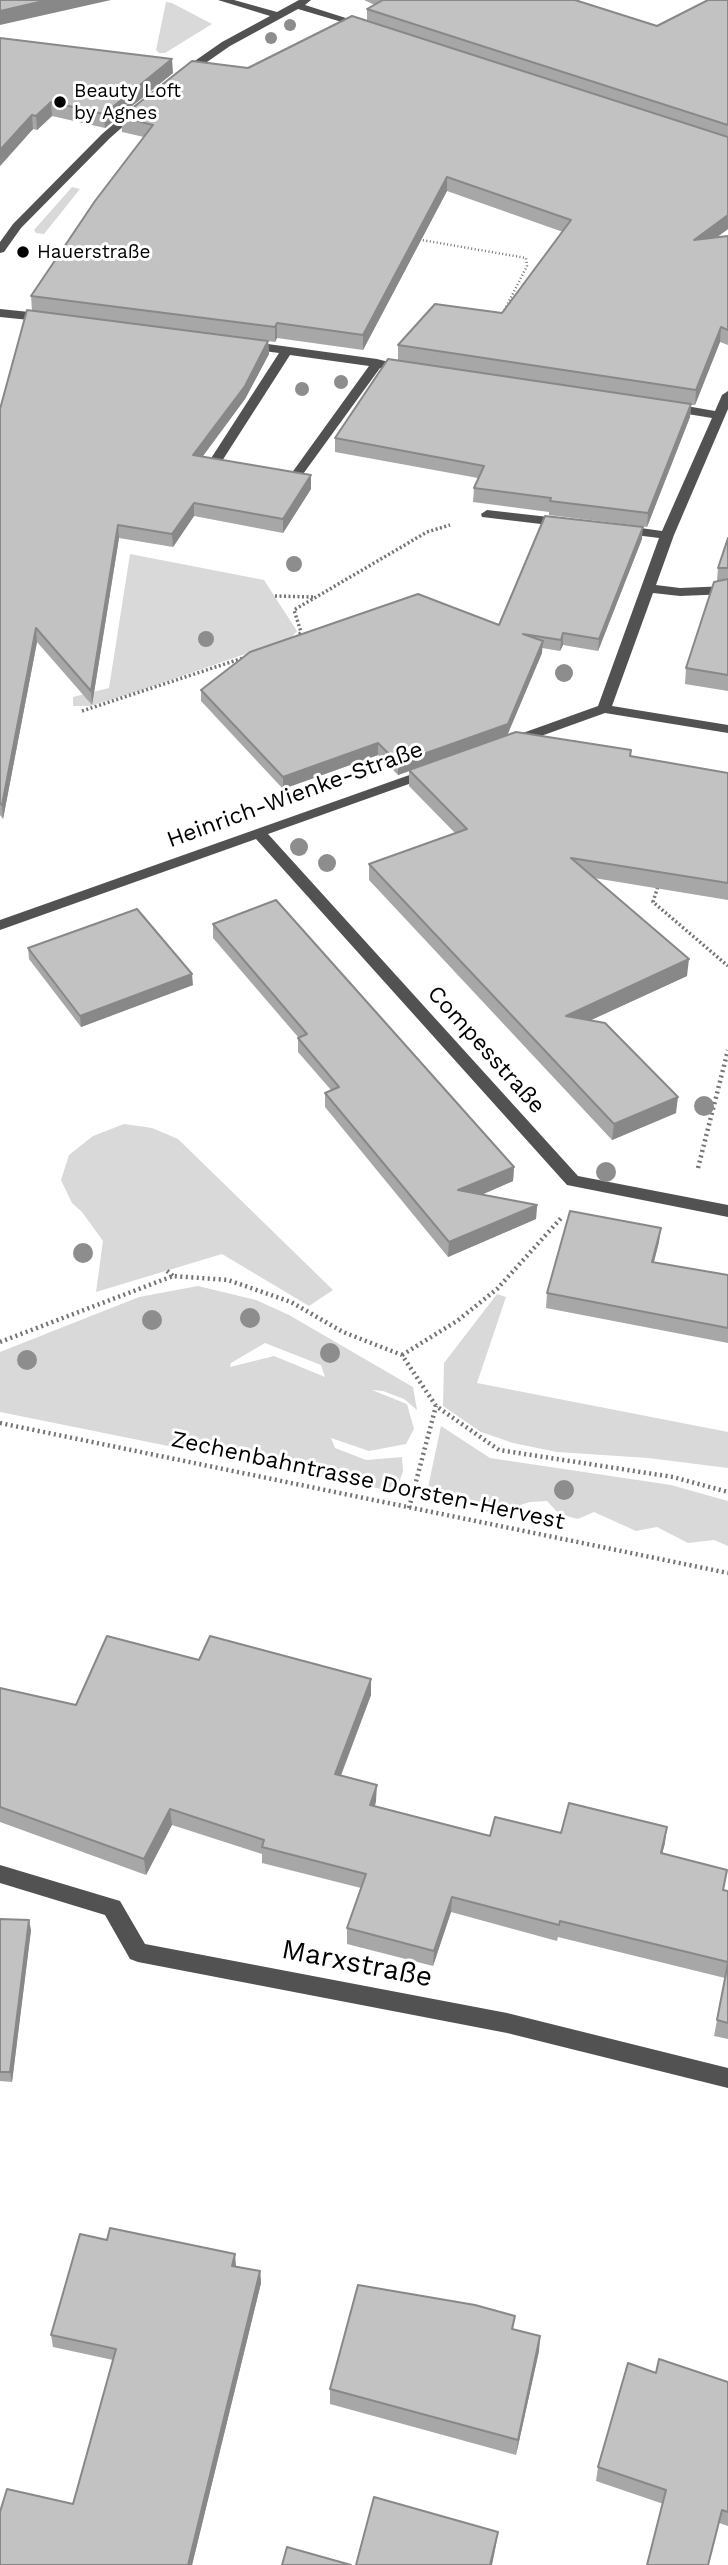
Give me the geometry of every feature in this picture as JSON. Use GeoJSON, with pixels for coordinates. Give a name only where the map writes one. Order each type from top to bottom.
{"type":"FeatureCollection","features":[{"type":"Feature","properties":{"kind":"street"},"geometry":{"type":"LineString","coordinates":[[223,0],[277,15]]}},
{"type":"Feature","properties":{"kind":"street"},"geometry":{"type":"LineString","coordinates":[[174,80],[226,44],[301,2],[376,29]]}},
{"type":"Feature","properties":{"kind":"street"},"geometry":{"type":"LineString","coordinates":[[0,250],[18,226],[96,146],[145,103]]}},
{"type":"Feature","properties":{"kind":"street"},"geometry":{"type":"LineString","coordinates":[[0,313],[60,320]]}},
{"type":"Feature","properties":{"kind":"street"},"geometry":{"type":"LineString","coordinates":[[234,343],[418,370]]}},
{"type":"Feature","properties":{"kind":"street"},"geometry":{"type":"LineString","coordinates":[[241,468],[214,463],[287,350]]}},
{"type":"Feature","properties":{"kind":"street"},"geometry":{"type":"LineString","coordinates":[[267,473],[294,478],[377,363]]}},
{"type":"Feature","properties":{"kind":"street"},"geometry":{"type":"LineString","coordinates":[[604,709],[667,535],[728,395]]}},
{"type":"Feature","properties":{"kind":"street"},"geometry":{"type":"LineString","coordinates":[[662,406],[717,415]]}},
{"type":"Feature","properties":{"kind":"street"},"geometry":{"type":"LineString","coordinates":[[487,513],[579,524]]}},
{"type":"Feature","properties":{"kind":"street"},"geometry":{"type":"LineString","coordinates":[[605,527],[667,535]]}},
{"type":"Feature","properties":{"kind":"street"},"geometry":{"type":"LineString","coordinates":[[648,589],[680,592],[728,590]]}},
{"type":"Feature","properties":{"kind":"street"},"geometry":{"type":"LineString","coordinates":[[502,746],[604,709],[728,729]]}},
{"type":"Feature","properties":{"kind":"street","name":"Heinrich-Wienke-Straße"},"geometry":{"type":"LineString","coordinates":[[0,925],[451,764]]}},
{"type":"Feature","properties":{"kind":"street","name":"Compesstraße"},"geometry":{"type":"LineString","coordinates":[[259,833],[573,1181]]}},
{"type":"Feature","properties":{"kind":"street"},"geometry":{"type":"LineString","coordinates":[[573,1181],[728,1211]]}},
{"type":"Feature","properties":{"kind":"street","name":"Marxstraße"},"geometry":{"type":"LineString","coordinates":[[0,1874],[112,1908],[138,1952],[507,2022],[728,2078]]}},
{"type":"Feature","properties":{"kind":"path"},"geometry":{"type":"LineString","coordinates":[[405,237],[526,258],[527,266],[504,311]]}},
{"type":"Feature","properties":{"kind":"path"},"geometry":{"type":"LineString","coordinates":[[293,641],[302,632],[294,610],[427,533],[487,513]]}},
{"type":"Feature","properties":{"kind":"path"},"geometry":{"type":"LineString","coordinates":[[275,596],[314,597]]}},
{"type":"Feature","properties":{"kind":"path"},"geometry":{"type":"LineString","coordinates":[[82,711],[255,654]]}},
{"type":"Feature","properties":{"kind":"path"},"geometry":{"type":"LineString","coordinates":[[661,875],[653,902],[728,966]]}},
{"type":"Feature","properties":{"kind":"path"},"geometry":{"type":"LineString","coordinates":[[689,1203],[728,1050]]}},
{"type":"Feature","properties":{"kind":"path"},"geometry":{"type":"LineString","coordinates":[[402,1355],[457,1321],[497,1289],[574,1203],[573,1181]]}},
{"type":"Feature","properties":{"kind":"path"},"geometry":{"type":"LineString","coordinates":[[167,1271],[173,1276]]}},
{"type":"Feature","properties":{"kind":"path"},"geometry":{"type":"LineString","coordinates":[[0,1342],[173,1276],[228,1280],[291,1303],[343,1332],[402,1355],[436,1406],[499,1450],[673,1476],[728,1492]]}},
{"type":"Feature","properties":{"kind":"path"},"geometry":{"type":"LineString","coordinates":[[410,1508],[436,1406]]}},
{"type":"Feature","properties":{"kind":"path","name":"Zechenbahntrasse Dorsten-Hervest"},"geometry":{"type":"LineString","coordinates":[[0,1423],[728,1573]]}},
{"type":"Feature","properties":{"kind":"shaded area"},"geometry":{"type":"Polygon","coordinates":[[[166,2],[212,24],[165,53],[159,53],[156,50],[166,2]]]}},
{"type":"Feature","properties":{"kind":"shaded area"},"geometry":{"type":"Polygon","coordinates":[[[72,187],[80,189],[44,234],[36,233],[34,230],[72,187]]]}},
{"type":"Feature","properties":{"kind":"shaded area"},"geometry":{"type":"Polygon","coordinates":[[[130,554],[264,580],[297,631],[291,638],[139,691],[90,706],[73,706],[73,697],[109,688],[130,554]]]}},
{"type":"Feature","properties":{"kind":"shaded area"},"geometry":{"type":"Polygon","coordinates":[[[124,1124],[152,1128],[178,1139],[333,1290],[309,1306],[222,1254],[96,1292],[103,1241],[72,1203],[61,1180],[69,1155],[93,1136],[124,1124]]]}},
{"type":"Feature","properties":{"kind":"shaded area"},"geometry":{"type":"Polygon","coordinates":[[[198,1286],[256,1300],[289,1315],[413,1387],[417,1410],[404,1399],[372,1390],[407,1404],[414,1429],[406,1444],[369,1451],[331,1438],[335,1448],[366,1460],[402,1457],[403,1471],[396,1492],[0,1412],[0,1352],[139,1297],[198,1286]],[[265,1343],[231,1363],[230,1367],[274,1356],[325,1377],[321,1365],[265,1343]]]}},
{"type":"Feature","properties":{"kind":"shaded area"},"geometry":{"type":"Polygon","coordinates":[[[497,1294],[506,1297],[477,1383],[728,1432],[728,1468],[648,1458],[557,1452],[513,1443],[481,1432],[443,1406],[444,1363],[497,1294]]]}},
{"type":"Feature","properties":{"kind":"shaded area"},"geometry":{"type":"Polygon","coordinates":[[[441,1426],[490,1458],[671,1485],[728,1501],[728,1546],[714,1540],[688,1543],[657,1527],[636,1531],[594,1512],[578,1519],[559,1514],[547,1501],[530,1502],[494,1513],[426,1497],[441,1426]]]}},
{"type":"Feature","properties":{"kind":"building"},"geometry":{"type":"Polygon","coordinates":[[[0,0],[48,0],[0,11],[0,0]]]}},
{"type":"Feature","properties":{"kind":"building"},"geometry":{"type":"Polygon","coordinates":[[[383,0],[575,0],[657,26],[708,0],[728,0],[728,125],[367,9],[383,0]]]}},
{"type":"Feature","properties":{"kind":"building"},"geometry":{"type":"Polygon","coordinates":[[[352,16],[728,137],[728,215],[694,240],[728,236],[728,330],[721,327],[696,390],[398,345],[435,304],[502,313],[571,220],[447,177],[363,335],[277,323],[275,327],[31,296],[95,201],[153,125],[121,117],[192,61],[248,68],[352,16]]]}},
{"type":"Feature","properties":{"kind":"building"},"geometry":{"type":"Polygon","coordinates":[[[0,38],[172,59],[104,114],[51,102],[36,116],[32,115],[0,150],[0,38]]]}},
{"type":"Feature","properties":{"kind":"building"},"geometry":{"type":"Polygon","coordinates":[[[27,310],[268,341],[245,386],[193,455],[311,475],[283,519],[194,503],[172,534],[118,525],[91,691],[36,628],[2,805],[0,409],[27,310]]]}},
{"type":"Feature","properties":{"kind":"building"},"geometry":{"type":"Polygon","coordinates":[[[388,359],[691,404],[648,513],[550,501],[551,498],[474,488],[484,466],[335,438],[388,359]]]}},
{"type":"Feature","properties":{"kind":"building"},"geometry":{"type":"Polygon","coordinates":[[[545,516],[643,527],[599,639],[563,633],[561,640],[523,634],[543,641],[508,724],[398,763],[378,743],[283,777],[201,690],[250,652],[418,594],[499,625],[545,516]]]}},
{"type":"Feature","properties":{"kind":"building"},"geometry":{"type":"Polygon","coordinates":[[[728,538],[728,568],[718,568],[728,538]]]}},
{"type":"Feature","properties":{"kind":"building"},"geometry":{"type":"Polygon","coordinates":[[[728,579],[728,675],[686,668],[714,582],[728,579]]]}},
{"type":"Feature","properties":{"kind":"building"},"geometry":{"type":"Polygon","coordinates":[[[516,732],[631,750],[630,756],[728,773],[728,883],[571,858],[689,959],[566,1016],[605,1023],[678,1097],[614,1124],[369,864],[467,829],[409,770],[516,732]]]}},
{"type":"Feature","properties":{"kind":"building"},"geometry":{"type":"Polygon","coordinates":[[[276,900],[514,1167],[458,1190],[537,1205],[449,1242],[325,1093],[339,1087],[298,1038],[307,1034],[213,924],[276,900]]]}},
{"type":"Feature","properties":{"kind":"building"},"geometry":{"type":"Polygon","coordinates":[[[137,909],[192,974],[80,1016],[28,948],[137,909]]]}},
{"type":"Feature","properties":{"kind":"building"},"geometry":{"type":"Polygon","coordinates":[[[570,1211],[661,1228],[652,1262],[728,1275],[728,1328],[547,1293],[570,1211]]]}},
{"type":"Feature","properties":{"kind":"building"},"geometry":{"type":"Polygon","coordinates":[[[107,1636],[199,1660],[210,1636],[371,1679],[335,1774],[377,1785],[370,1805],[490,1836],[495,1817],[561,1833],[569,1803],[667,1827],[661,1853],[727,1870],[723,1890],[728,1891],[728,1962],[560,1921],[559,1925],[452,1897],[434,1951],[347,1928],[366,1874],[262,1847],[264,1840],[170,1809],[144,1859],[0,1807],[0,1688],[76,1705],[107,1636]]]}},
{"type":"Feature","properties":{"kind":"building"},"geometry":{"type":"Polygon","coordinates":[[[0,1919],[29,1920],[10,2072],[0,2072],[0,1919]]]}},
{"type":"Feature","properties":{"kind":"building"},"geometry":{"type":"Polygon","coordinates":[[[728,1963],[728,2023],[717,2020],[728,1963]]]}},
{"type":"Feature","properties":{"kind":"building"},"geometry":{"type":"Polygon","coordinates":[[[110,2228],[235,2254],[232,2266],[260,2271],[188,2565],[0,2565],[0,2512],[7,2489],[73,2504],[116,2349],[51,2335],[80,2234],[107,2240],[110,2228]]]}},
{"type":"Feature","properties":{"kind":"building"},"geometry":{"type":"Polygon","coordinates":[[[358,2285],[475,2305],[515,2316],[512,2329],[540,2336],[518,2440],[330,2389],[358,2285]]]}},
{"type":"Feature","properties":{"kind":"building"},"geometry":{"type":"Polygon","coordinates":[[[659,2359],[728,2382],[728,2512],[722,2510],[708,2565],[647,2565],[666,2490],[598,2467],[628,2363],[656,2373],[659,2359]]]}},
{"type":"Feature","properties":{"kind":"building"},"geometry":{"type":"Polygon","coordinates":[[[374,2497],[498,2532],[490,2565],[356,2565],[374,2497]]]}},
{"type":"Feature","properties":{"kind":"building"},"geometry":{"type":"Polygon","coordinates":[[[287,2547],[351,2565],[282,2565],[287,2547]]]}},
{"type":"Feature","properties":{"kind":"place","name":"Beauty Loft by Agnes"},"geometry":{"type":"Point","coordinates":[60,102]}},
{"type":"Feature","properties":{"kind":"place","name":"Hauerstraße"},"geometry":{"type":"Point","coordinates":[23,252]}}]}
